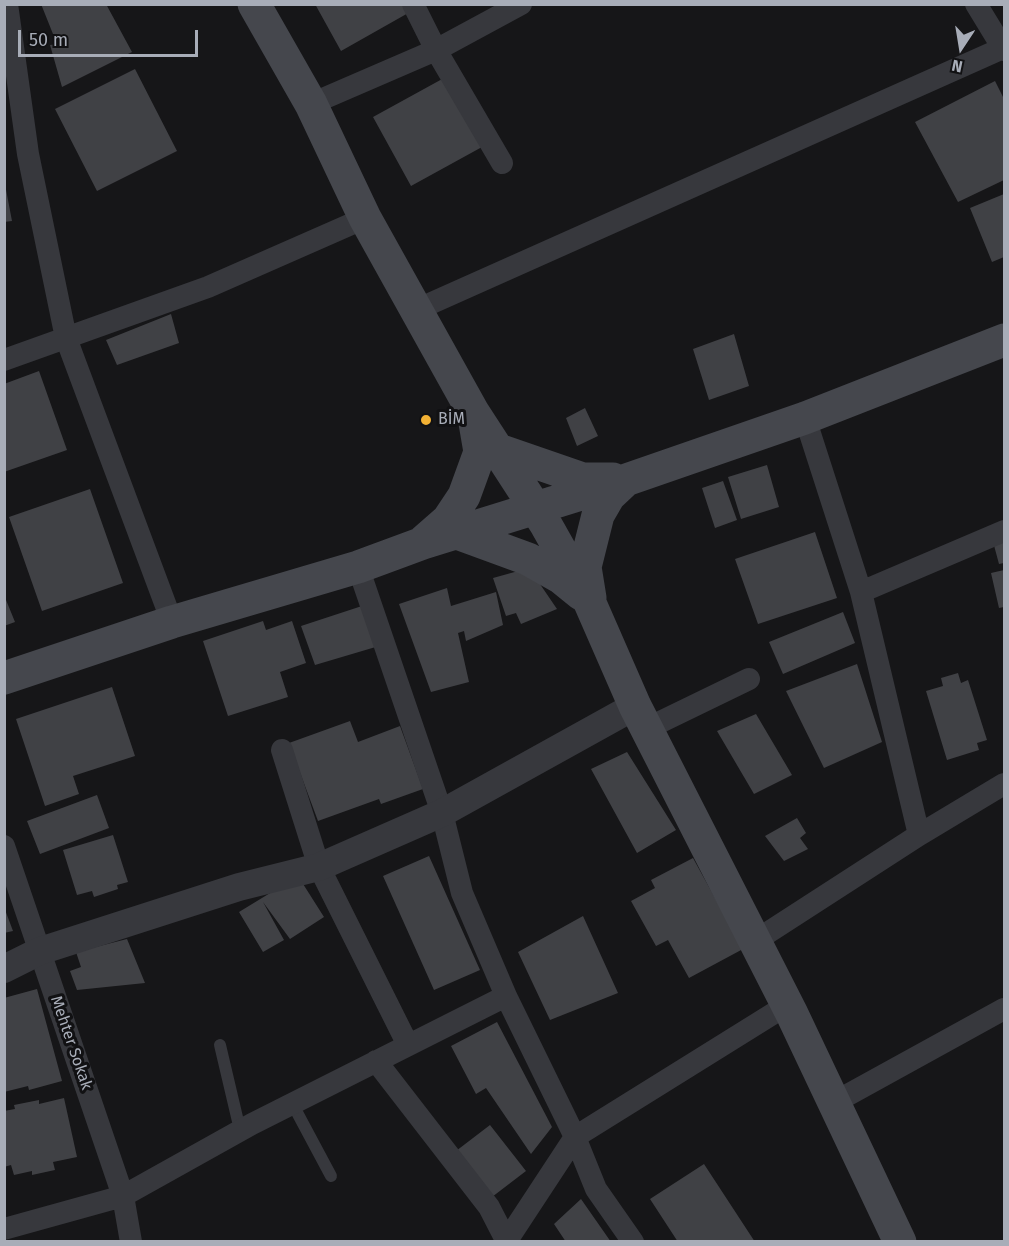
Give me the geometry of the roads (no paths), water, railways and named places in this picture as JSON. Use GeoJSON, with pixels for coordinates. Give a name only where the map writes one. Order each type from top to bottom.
{"type":"FeatureCollection","features":[{"type":"Feature","properties":{"kind":"main road"},"geometry":{"type":"LineString","coordinates":[[254,4],[311,104],[365,218],[473,412],[499,450],[590,603],[640,717],[787,1005],[900,1242]]}},
{"type":"Feature","properties":{"kind":"main road"},"geometry":{"type":"LineString","coordinates":[[4,678],[172,622],[358,567],[423,543],[627,480],[805,418],[1005,340]]}},
{"type":"Feature","properties":{"kind":"main road"},"geometry":{"type":"LineString","coordinates":[[423,543],[448,520],[464,496],[480,452],[473,412]]}},
{"type":"Feature","properties":{"kind":"main road"},"geometry":{"type":"LineString","coordinates":[[499,450],[583,479],[627,480]]}},
{"type":"Feature","properties":{"kind":"main road"},"geometry":{"type":"LineString","coordinates":[[590,603],[585,567],[598,515],[609,496],[627,480]]}},
{"type":"Feature","properties":{"kind":"main road"},"geometry":{"type":"LineString","coordinates":[[457,533],[528,559],[561,577],[590,603]]}},
{"type":"Feature","properties":{"kind":"street"},"geometry":{"type":"LineString","coordinates":[[7,4],[28,154],[66,338],[172,622]]}},
{"type":"Feature","properties":{"kind":"street"},"geometry":{"type":"LineString","coordinates":[[412,4],[502,163]]}},
{"type":"Feature","properties":{"kind":"street"},"geometry":{"type":"LineString","coordinates":[[311,104],[436,50],[521,4]]}},
{"type":"Feature","properties":{"kind":"street"},"geometry":{"type":"LineString","coordinates":[[416,310],[1004,49],[976,4]]}},
{"type":"Feature","properties":{"kind":"street"},"geometry":{"type":"LineString","coordinates":[[4,360],[208,287],[365,218]]}},
{"type":"Feature","properties":{"kind":"street"},"geometry":{"type":"LineString","coordinates":[[805,418],[861,592],[919,835]]}},
{"type":"Feature","properties":{"kind":"street"},"geometry":{"type":"LineString","coordinates":[[861,592],[1005,531]]}},
{"type":"Feature","properties":{"kind":"street"},"geometry":{"type":"LineString","coordinates":[[358,567],[442,813],[462,893],[506,996],[575,1137],[596,1189],[633,1242]]}},
{"type":"Feature","properties":{"kind":"street"},"geometry":{"type":"LineString","coordinates":[[4,969],[40,951],[239,887],[319,867],[442,813],[640,717],[749,678]]}},
{"type":"Feature","properties":{"kind":"street"},"geometry":{"type":"LineString","coordinates":[[282,750],[319,867],[408,1045]]}},
{"type":"Feature","properties":{"kind":"street"},"geometry":{"type":"LineString","coordinates":[[755,941],[919,835],[1005,784]]}},
{"type":"Feature","properties":{"kind":"street","name":"Mehter Sokak"},"geometry":{"type":"LineString","coordinates":[[4,846],[123,1196],[131,1242]]}},
{"type":"Feature","properties":{"kind":"street"},"geometry":{"type":"LineString","coordinates":[[4,1229],[123,1196],[240,1130],[506,996]]}},
{"type":"Feature","properties":{"kind":"street"},"geometry":{"type":"LineString","coordinates":[[376,1061],[489,1207],[506,1241],[575,1137],[787,1005]]}},
{"type":"Feature","properties":{"kind":"street"},"geometry":{"type":"LineString","coordinates":[[835,1102],[1005,1009]]}},
{"type":"Feature","properties":{"kind":"lane"},"geometry":{"type":"LineString","coordinates":[[220,1045],[240,1130]]}},
{"type":"Feature","properties":{"kind":"lane"},"geometry":{"type":"LineString","coordinates":[[292,1103],[331,1176]]}},
{"type":"Feature","properties":{"kind":"place","name":"BİM"},"geometry":{"type":"Point","coordinates":[426,420]}}]}
